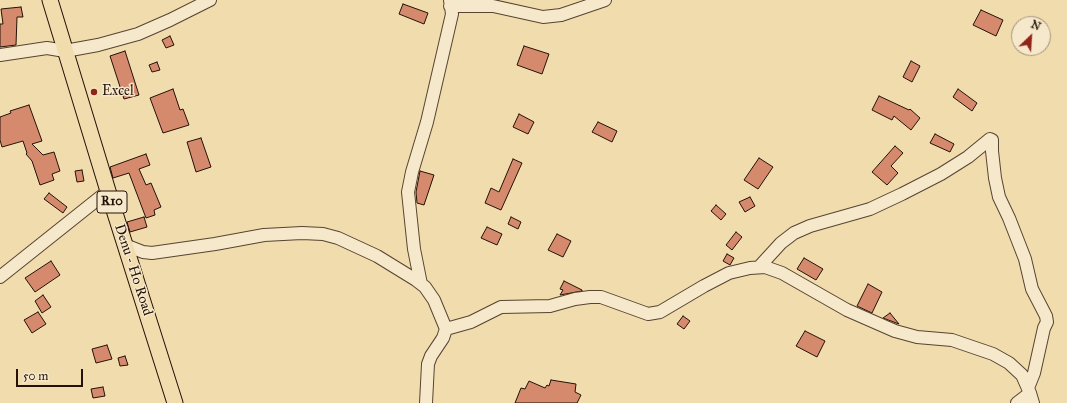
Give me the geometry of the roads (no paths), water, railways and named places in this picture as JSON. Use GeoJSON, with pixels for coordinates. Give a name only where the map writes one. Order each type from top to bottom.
{"type":"FeatureCollection","features":[{"type":"Feature","properties":{"kind":"main road","name":"Denu - Ho Road"},"geometry":{"type":"LineString","coordinates":[[50,0],[175,403]]}},
{"type":"Feature","properties":{"kind":"street"},"geometry":{"type":"LineString","coordinates":[[0,55],[47,48],[66,51],[98,45],[138,34],[210,0]]}},
{"type":"Feature","properties":{"kind":"street"},"geometry":{"type":"LineString","coordinates":[[421,284],[414,249],[408,192],[412,172],[427,122],[452,14],[450,3],[493,6],[543,17],[561,15],[605,0]]}},
{"type":"Feature","properties":{"kind":"street"},"geometry":{"type":"LineString","coordinates":[[759,267],[781,243],[794,233],[810,226],[870,209],[902,194],[941,174],[968,157],[990,139],[992,140],[995,178],[999,197],[1010,218],[1025,259],[1032,289],[1046,316],[1047,322],[1044,328],[1030,394],[1017,403]]}},
{"type":"Feature","properties":{"kind":"street"},"geometry":{"type":"LineString","coordinates":[[0,277],[108,191]]}},
{"type":"Feature","properties":{"kind":"street"},"geometry":{"type":"LineString","coordinates":[[125,245],[143,252],[152,253],[264,235],[302,233],[323,234],[338,238],[376,256],[425,287],[434,300],[446,329],[443,338],[431,356],[428,364],[426,403]]}},
{"type":"Feature","properties":{"kind":"street"},"geometry":{"type":"LineString","coordinates":[[446,329],[471,322],[501,307],[550,306],[575,299],[590,297],[601,297],[648,314],[660,312],[729,273],[750,268],[765,267],[782,273],[847,310],[895,331],[917,338],[952,340],[993,354],[1009,363],[1022,375],[1030,394]]}},
{"type":"Feature","properties":{"kind":"place","name":"Excel"},"geometry":{"type":"Point","coordinates":[94,92]}}]}
